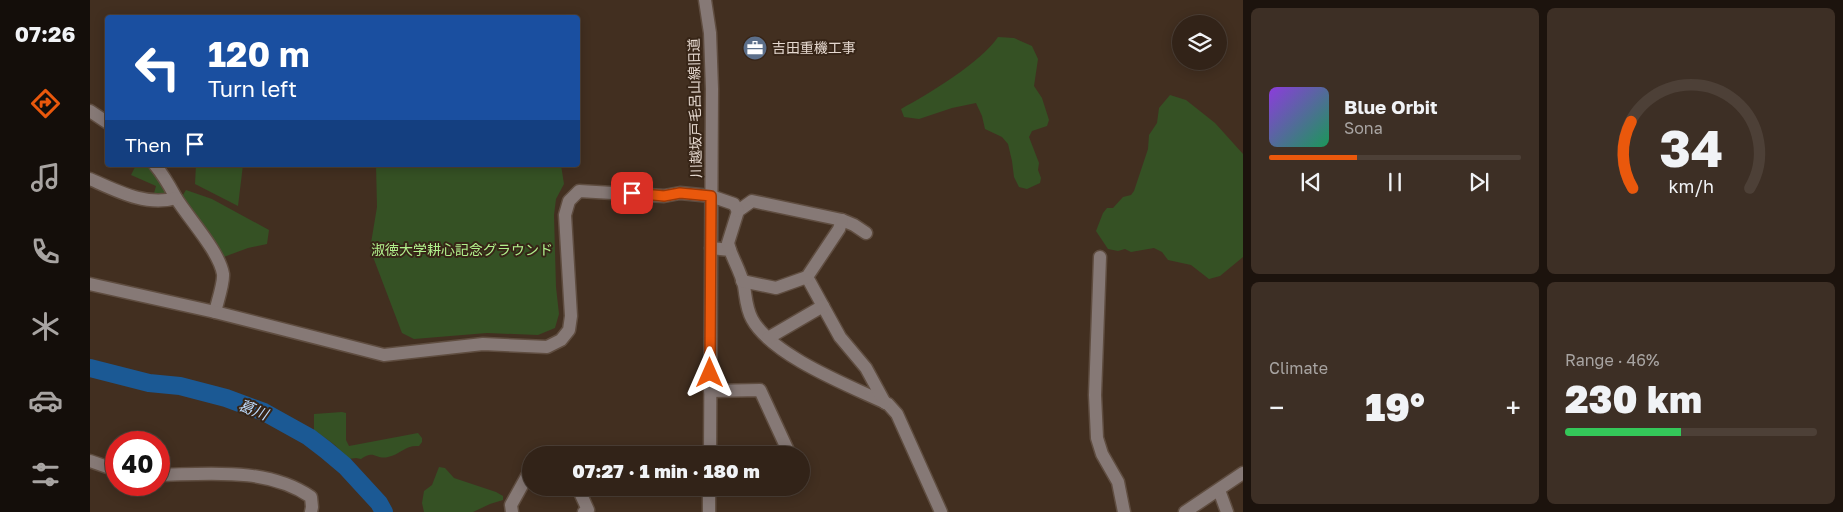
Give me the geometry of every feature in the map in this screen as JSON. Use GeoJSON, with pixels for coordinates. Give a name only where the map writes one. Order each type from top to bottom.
{"type":"FeatureCollection","features":[{"type":"Feature","properties":{"kind":"street","name":"川越坂戸毛呂山線旧道"},"geometry":{"type":"LineString","coordinates":[[705,0],[711,59],[710,446]]}},
{"type":"Feature","properties":{"kind":"street"},"geometry":{"type":"LineString","coordinates":[[90,111],[105,121]]}},
{"type":"Feature","properties":{"kind":"street"},"geometry":{"type":"LineString","coordinates":[[157,167],[169,183],[176,198],[197,226],[218,260],[223,276],[215,312]]}},
{"type":"Feature","properties":{"kind":"street"},"geometry":{"type":"LineString","coordinates":[[90,179],[125,195],[163,202],[176,198]]}},
{"type":"Feature","properties":{"kind":"street"},"geometry":{"type":"LineString","coordinates":[[90,284],[215,312],[384,355],[483,344],[547,346],[561,340],[569,330],[571,316],[565,227],[567,208],[573,196],[579,191],[664,196],[680,193],[711,196],[734,204],[738,211]]}},
{"type":"Feature","properties":{"kind":"street"},"geometry":{"type":"LineString","coordinates":[[866,233],[854,224],[842,220],[752,201],[738,211],[728,243],[742,281],[745,300],[752,318],[761,332],[780,348],[805,363],[885,403],[897,414],[941,512]]}},
{"type":"Feature","properties":{"kind":"street"},"geometry":{"type":"LineString","coordinates":[[742,281],[776,288],[807,277],[839,229],[842,220]]}},
{"type":"Feature","properties":{"kind":"street"},"geometry":{"type":"LineString","coordinates":[[711,248],[730,250]]}},
{"type":"Feature","properties":{"kind":"street"},"geometry":{"type":"LineString","coordinates":[[1100,257],[1096,396],[1097,438],[1102,454],[1118,482],[1124,512]]}},
{"type":"Feature","properties":{"kind":"street"},"geometry":{"type":"LineString","coordinates":[[807,277],[840,337],[866,368],[885,403]]}},
{"type":"Feature","properties":{"kind":"street"},"geometry":{"type":"LineString","coordinates":[[768,338],[823,306]]}},
{"type":"Feature","properties":{"kind":"street"},"geometry":{"type":"LineString","coordinates":[[710,390],[760,390],[786,446]]}},
{"type":"Feature","properties":{"kind":"street"},"geometry":{"type":"LineString","coordinates":[[90,461],[105,466]]}},
{"type":"Feature","properties":{"kind":"street"},"geometry":{"type":"LineString","coordinates":[[1185,512],[1243,473]]}},
{"type":"Feature","properties":{"kind":"street"},"geometry":{"type":"LineString","coordinates":[[170,475],[240,474],[273,481],[299,489],[311,497],[311,512]]}},
{"type":"Feature","properties":{"kind":"street"},"geometry":{"type":"LineString","coordinates":[[512,512],[511,505],[522,485]]}},
{"type":"Feature","properties":{"kind":"street"},"geometry":{"type":"LineString","coordinates":[[1219,490],[1227,512]]}},
{"type":"Feature","properties":{"kind":"street"},"geometry":{"type":"LineString","coordinates":[[582,496],[588,510],[584,512]]}},
{"type":"Feature","properties":{"kind":"street"},"geometry":{"type":"LineString","coordinates":[[709,496],[709,512]]}},
{"type":"Feature","properties":{"kind":"green space"},"geometry":{"type":"Polygon","coordinates":[[[998,37],[1014,38],[1032,46],[1038,59],[1034,86],[1042,98],[1049,120],[1047,126],[1032,131],[1029,137],[1039,163],[1038,170],[1041,178],[1040,183],[1027,189],[1019,187],[1014,177],[1008,144],[1002,137],[985,129],[976,103],[952,108],[919,119],[904,117],[901,109],[940,86],[967,67],[990,47],[998,37]]]}},
{"type":"Feature","properties":{"kind":"green space"},"geometry":{"type":"Polygon","coordinates":[[[1170,95],[1186,100],[1215,123],[1243,154],[1243,257],[1220,276],[1209,279],[1191,265],[1168,260],[1162,252],[1154,248],[1131,252],[1125,249],[1118,251],[1108,249],[1096,231],[1107,208],[1113,208],[1123,197],[1131,195],[1134,191],[1148,149],[1149,135],[1157,123],[1159,108],[1170,95]]]}},
{"type":"Feature","properties":{"kind":"green space"},"geometry":{"type":"Polygon","coordinates":[[[135,167],[153,167],[170,198],[153,197],[156,186],[131,175],[135,167]]]}},
{"type":"Feature","properties":{"kind":"green space"},"geometry":{"type":"Polygon","coordinates":[[[196,167],[243,167],[238,206],[195,184],[196,167]]]}},
{"type":"Feature","properties":{"kind":"green space","name":"淑徳大学耕心記念グラウンド"},"geometry":{"type":"Polygon","coordinates":[[[376,167],[561,167],[564,184],[556,199],[554,215],[556,287],[559,314],[555,328],[538,335],[487,333],[414,339],[402,333],[370,249],[377,207],[376,167]]]}},
{"type":"Feature","properties":{"kind":"green space"},"geometry":{"type":"Polygon","coordinates":[[[186,190],[212,199],[269,230],[267,244],[248,248],[221,258],[181,198],[186,190]]]}},
{"type":"Feature","properties":{"kind":"green space"},"geometry":{"type":"Polygon","coordinates":[[[346,413],[346,440],[349,446],[418,433],[422,438],[422,442],[419,446],[406,448],[384,458],[369,455],[361,459],[348,459],[335,445],[314,430],[314,414],[346,413]]]}},
{"type":"Feature","properties":{"kind":"green space"},"geometry":{"type":"Polygon","coordinates":[[[439,467],[445,468],[454,478],[496,492],[503,496],[503,500],[473,512],[424,512],[422,503],[424,491],[432,485],[439,467]]]}},
{"type":"Feature","properties":{"kind":"waterway","name":"葛川"},"geometry":{"type":"LineString","coordinates":[[90,368],[149,383],[180,386],[226,398],[264,412],[309,437],[326,450],[345,466],[379,503],[384,512]]}},
{"type":"Feature","properties":{"kind":"place","name":"吉田重機工事"},"geometry":{"type":"Point","coordinates":[755,48]}},
{"type":"Feature","properties":{"kind":"route"},"geometry":{"type":"LineString","coordinates":[[632,193],[664,196],[680,193],[711,196],[710,373]]}}]}
